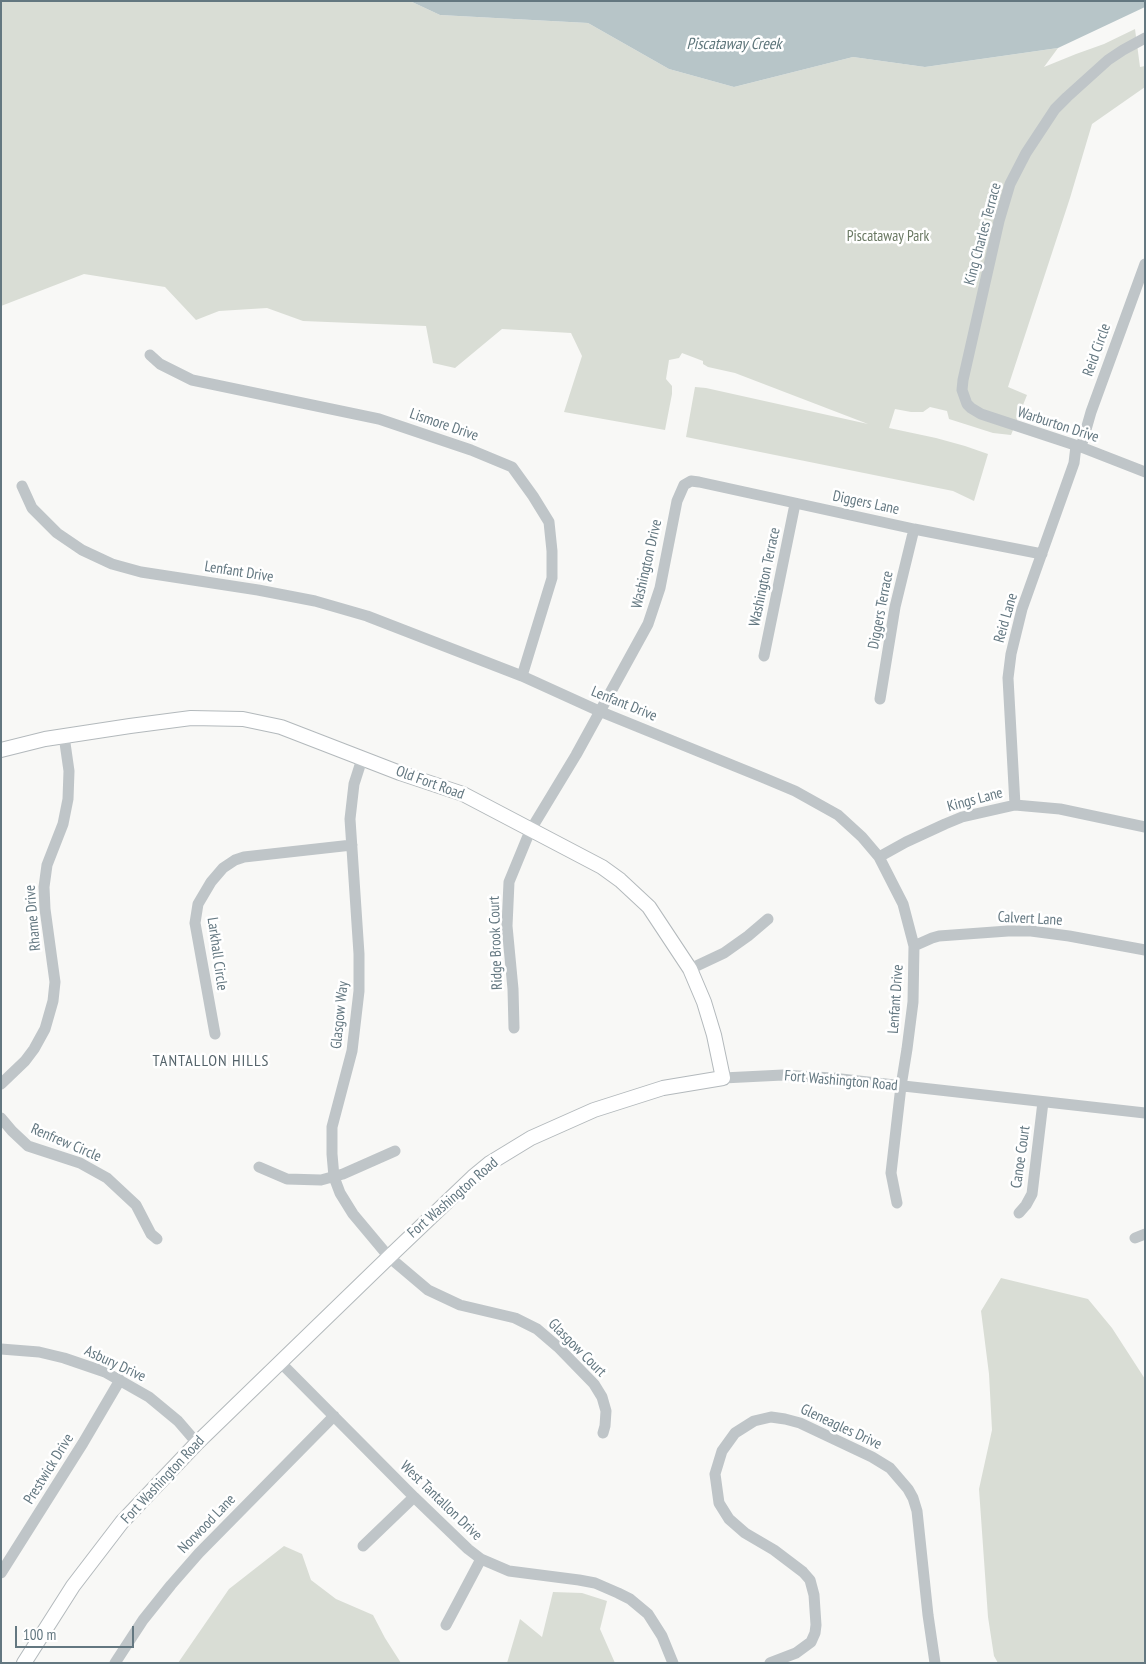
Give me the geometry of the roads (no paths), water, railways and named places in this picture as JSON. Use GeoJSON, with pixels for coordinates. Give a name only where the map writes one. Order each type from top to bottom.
{"type":"FeatureCollection","features":[{"type":"Feature","properties":{"kind":"main road","name":"Old Fort Road"},"geometry":{"type":"LineString","coordinates":[[1,750],[29,742],[64,736],[191,718],[243,719],[280,727],[362,759],[464,794],[602,867],[620,880],[649,907],[690,969],[704,1002],[714,1034],[723,1078]]}},
{"type":"Feature","properties":{"kind":"main road","name":"Fort Washington Road"},"geometry":{"type":"LineString","coordinates":[[24,1663],[73,1586],[122,1522],[197,1443],[473,1177],[490,1163],[531,1138],[594,1110],[632,1096],[663,1088],[723,1078]]}},
{"type":"Feature","properties":{"kind":"street","name":"King Charles Terrace"},"geometry":{"type":"LineString","coordinates":[[965,401],[962,390],[963,380],[989,259],[1010,184],[1037,134],[1055,110],[1108,60],[1145,38]]}},
{"type":"Feature","properties":{"kind":"street","name":"Reid Circle"},"geometry":{"type":"LineString","coordinates":[[1079,447],[1145,264]]}},
{"type":"Feature","properties":{"kind":"street","name":"Lismore Drive"},"geometry":{"type":"LineString","coordinates":[[150,355],[160,364],[192,380],[379,419],[471,450],[512,467],[550,522],[552,551],[552,578],[522,676]]}},
{"type":"Feature","properties":{"kind":"street","name":"Warburton Drive"},"geometry":{"type":"LineString","coordinates":[[965,401],[971,408],[981,414],[1079,447],[1145,472]]}},
{"type":"Feature","properties":{"kind":"street","name":"Reid Lane"},"geometry":{"type":"LineString","coordinates":[[1015,805],[1008,684],[1009,667],[1018,621],[1079,447]]}},
{"type":"Feature","properties":{"kind":"street","name":"Diggers Lane"},"geometry":{"type":"LineString","coordinates":[[684,485],[691,481],[699,482],[914,529],[1042,554]]}},
{"type":"Feature","properties":{"kind":"street","name":"Washington Drive"},"geometry":{"type":"LineString","coordinates":[[530,830],[576,756],[648,624],[660,588],[677,501],[684,485]]}},
{"type":"Feature","properties":{"kind":"street","name":"Lenfant Drive"},"geometry":{"type":"LineString","coordinates":[[22,486],[32,508],[57,533],[82,550],[112,564],[141,572],[315,601],[367,616],[522,676],[599,711],[795,791],[838,815],[862,837],[879,857],[903,904],[914,946],[913,1002],[891,1173],[897,1203]]}},
{"type":"Feature","properties":{"kind":"street","name":"Washington Terrace"},"geometry":{"type":"LineString","coordinates":[[764,656],[795,504]]}},
{"type":"Feature","properties":{"kind":"street","name":"Diggers Terrace"},"geometry":{"type":"LineString","coordinates":[[880,699],[895,607],[914,529]]}},
{"type":"Feature","properties":{"kind":"street","name":"Rhame Drive"},"geometry":{"type":"LineString","coordinates":[[1,1084],[34,1050],[48,1020],[53,1001],[55,982],[45,909],[44,887],[47,865],[63,824],[68,800],[68,764],[64,736]]}},
{"type":"Feature","properties":{"kind":"street","name":"Glasgow Way"},"geometry":{"type":"LineString","coordinates":[[362,759],[354,784],[350,819],[359,954],[359,991],[352,1051],[332,1127],[332,1154],[334,1177],[340,1193],[350,1209],[389,1256]]}},
{"type":"Feature","properties":{"kind":"street","name":"Kings Lane"},"geometry":{"type":"LineString","coordinates":[[879,857],[906,842],[962,817],[1015,805],[1060,809],[1145,827]]}},
{"type":"Feature","properties":{"kind":"street","name":"Ridge Brook Court"},"geometry":{"type":"LineString","coordinates":[[514,1028],[513,989],[507,926],[509,882],[530,830]]}},
{"type":"Feature","properties":{"kind":"street","name":"Larkhall Circle"},"geometry":{"type":"LineString","coordinates":[[215,1034],[195,923],[198,904],[211,882],[223,868],[235,860],[244,857],[352,844]]}},
{"type":"Feature","properties":{"kind":"street"},"geometry":{"type":"LineString","coordinates":[[690,969],[730,949],[768,919]]}},
{"type":"Feature","properties":{"kind":"street","name":"Calvert Lane"},"geometry":{"type":"LineString","coordinates":[[914,946],[932,938],[952,934],[1030,931],[1145,950]]}},
{"type":"Feature","properties":{"kind":"street","name":"Fort Washington Road"},"geometry":{"type":"LineString","coordinates":[[723,1078],[783,1075],[832,1078],[1145,1113]]}},
{"type":"Feature","properties":{"kind":"street","name":"Canoe Court"},"geometry":{"type":"LineString","coordinates":[[1019,1213],[1032,1194],[1043,1102]]}},
{"type":"Feature","properties":{"kind":"street","name":"Renfrew Circle"},"geometry":{"type":"LineString","coordinates":[[1,1118],[28,1146],[80,1163],[107,1178],[136,1205],[151,1234],[157,1239]]}},
{"type":"Feature","properties":{"kind":"street"},"geometry":{"type":"LineString","coordinates":[[259,1167],[276,1176],[296,1180],[321,1180],[334,1177],[395,1151]]}},
{"type":"Feature","properties":{"kind":"street","name":"Glasgow Court"},"geometry":{"type":"LineString","coordinates":[[389,1256],[428,1290],[460,1305],[515,1318],[543,1334],[594,1384],[602,1397],[606,1411],[606,1426],[603,1433]]}},
{"type":"Feature","properties":{"kind":"street","name":"Asbury Drive"},"geometry":{"type":"LineString","coordinates":[[1,1348],[38,1352],[64,1358],[87,1365],[120,1380],[164,1408],[197,1443]]}},
{"type":"Feature","properties":{"kind":"street","name":"West Tantallon Drive"},"geometry":{"type":"LineString","coordinates":[[280,1362],[414,1497],[481,1559],[509,1571],[587,1582],[630,1599],[648,1614],[662,1636],[673,1663]]}},
{"type":"Feature","properties":{"kind":"street","name":"Prestwick Drive"},"geometry":{"type":"LineString","coordinates":[[1,1573],[5,1558],[83,1443],[120,1380]]}},
{"type":"Feature","properties":{"kind":"street","name":"Norwood Lane"},"geometry":{"type":"LineString","coordinates":[[115,1663],[143,1620],[199,1553],[334,1416]]}},
{"type":"Feature","properties":{"kind":"street","name":"Gleneagles Drive"},"geometry":{"type":"LineString","coordinates":[[770,1663],[796,1653],[811,1642],[815,1634],[814,1595],[810,1580],[803,1572],[774,1550],[745,1532],[722,1511],[716,1490],[715,1474],[722,1451],[735,1433],[754,1421],[771,1418],[800,1423],[872,1457],[890,1468],[908,1489],[917,1511],[935,1663]]}},
{"type":"Feature","properties":{"kind":"street"},"geometry":{"type":"LineString","coordinates":[[363,1546],[414,1497]]}},
{"type":"Feature","properties":{"kind":"street"},"geometry":{"type":"LineString","coordinates":[[446,1625],[481,1559]]}},
{"type":"Feature","properties":{"kind":"water","name":"Piscataway Creek"},"geometry":{"type":"Polygon","coordinates":[[[410,1],[1145,1],[1145,7],[1058,48],[925,67],[853,57],[734,87],[669,69],[588,23],[440,15],[410,1]]]}},
{"type":"Feature","properties":{"kind":"district","name":"TANTALLON HILLS"},"geometry":{"type":"Point","coordinates":[211,1061]}},
{"type":"Feature","properties":{"kind":"park label","name":"Piscataway Park"},"geometry":{"type":"Point","coordinates":[888,237]}}]}
